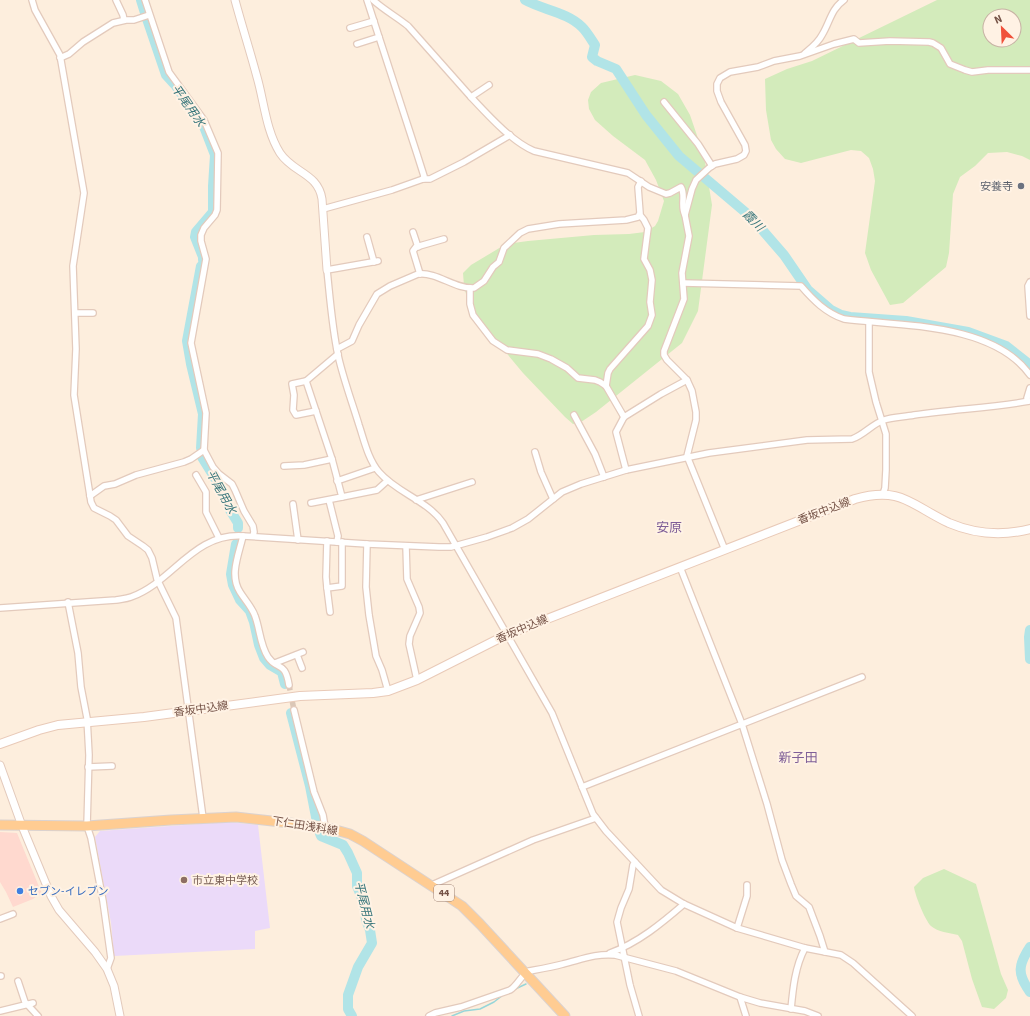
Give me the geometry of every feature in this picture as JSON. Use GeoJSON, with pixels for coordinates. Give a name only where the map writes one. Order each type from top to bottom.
{"type":"FeatureCollection","features":[{"type":"Feature","properties":{"kind":"main road","name":"香坂中込線"},"geometry":{"type":"LineString","coordinates":[[0,744],[50,727],[189,711],[300,696],[388,691],[417,680],[506,635],[855,499],[870,495],[883,494],[904,498],[949,522],[978,532],[1003,534],[1030,529]]}},
{"type":"Feature","properties":{"kind":"main road","name":"下仁田浅科線"},"geometry":{"type":"LineString","coordinates":[[0,825],[87,826],[236,817],[325,827],[350,834],[452,898],[470,913],[564,1016]]}},
{"type":"Feature","properties":{"kind":"street"},"geometry":{"type":"LineString","coordinates":[[32,0],[38,15],[59,52],[84,193],[73,266],[76,349],[74,395],[92,506],[116,520],[128,536],[148,550],[152,558],[158,580],[177,622],[204,818]]}},
{"type":"Feature","properties":{"kind":"street"},"geometry":{"type":"LineString","coordinates":[[116,0],[124,20]]}},
{"type":"Feature","properties":{"kind":"street"},"geometry":{"type":"LineString","coordinates":[[145,0],[169,72],[204,120],[219,158],[217,210],[202,235],[206,260],[191,343],[206,413],[204,450],[213,467],[219,474],[232,484],[244,511],[253,526],[252,536]]}},
{"type":"Feature","properties":{"kind":"street"},"geometry":{"type":"LineString","coordinates":[[235,0],[258,77],[274,142],[285,160],[310,177],[317,184],[321,193],[327,270],[338,352],[368,451],[376,468],[387,481],[437,515],[552,713],[596,818],[661,890],[684,904],[737,928],[805,948],[838,954],[853,962],[912,1016]]}},
{"type":"Feature","properties":{"kind":"street"},"geometry":{"type":"LineString","coordinates":[[367,0],[424,176],[422,179]]}},
{"type":"Feature","properties":{"kind":"street"},"geometry":{"type":"LineString","coordinates":[[373,0],[383,9],[408,26],[491,118],[510,135],[534,152],[628,173],[649,187],[666,194],[670,194],[681,187],[684,192],[682,209],[685,215],[689,236],[682,273],[684,299],[667,342],[664,355],[687,380],[692,391],[696,412],[695,427],[687,454],[725,550]]}},
{"type":"Feature","properties":{"kind":"street"},"geometry":{"type":"LineString","coordinates":[[800,56],[813,47],[822,36],[833,10],[844,0]]}},
{"type":"Feature","properties":{"kind":"street"},"geometry":{"type":"LineString","coordinates":[[60,58],[69,54],[99,30],[112,23],[124,20],[134,20],[149,15]]}},
{"type":"Feature","properties":{"kind":"street"},"geometry":{"type":"LineString","coordinates":[[350,28],[374,21]]}},
{"type":"Feature","properties":{"kind":"street"},"geometry":{"type":"LineString","coordinates":[[357,44],[379,37]]}},
{"type":"Feature","properties":{"kind":"street"},"geometry":{"type":"LineString","coordinates":[[685,215],[692,189],[699,177],[712,166],[737,159],[744,155],[746,151],[745,145],[721,102],[717,91],[717,84],[720,78],[730,72],[758,67],[800,56],[834,44],[854,39],[859,43],[915,41],[933,43],[941,48],[950,64],[972,72],[988,70],[1030,70]]}},
{"type":"Feature","properties":{"kind":"street"},"geometry":{"type":"LineString","coordinates":[[471,97],[489,85]]}},
{"type":"Feature","properties":{"kind":"street"},"geometry":{"type":"LineString","coordinates":[[664,102],[698,144],[712,166]]}},
{"type":"Feature","properties":{"kind":"street"},"geometry":{"type":"LineString","coordinates":[[323,209],[392,190],[422,179],[430,179],[464,162],[510,135]]}},
{"type":"Feature","properties":{"kind":"street"},"geometry":{"type":"LineString","coordinates":[[606,386],[610,369],[648,326],[652,315],[650,302],[652,280],[650,270],[644,259],[648,228],[640,215],[638,187],[641,181]]}},
{"type":"Feature","properties":{"kind":"street"},"geometry":{"type":"LineString","coordinates":[[316,412],[296,415],[293,410],[294,395],[292,384],[306,381],[352,341],[359,325],[377,294],[390,286],[420,274],[433,275],[461,286],[474,288],[484,281],[493,267],[499,262],[504,248],[509,242],[528,229],[559,224],[626,220],[640,215]]}},
{"type":"Feature","properties":{"kind":"street"},"geometry":{"type":"LineString","coordinates":[[413,232],[418,247]]}},
{"type":"Feature","properties":{"kind":"street"},"geometry":{"type":"LineString","coordinates":[[327,270],[376,262],[367,237]]}},
{"type":"Feature","properties":{"kind":"street"},"geometry":{"type":"LineString","coordinates":[[420,274],[412,251],[418,247],[444,239]]}},
{"type":"Feature","properties":{"kind":"street"},"geometry":{"type":"LineString","coordinates":[[1030,282],[1028,286],[1030,316]]}},
{"type":"Feature","properties":{"kind":"street"},"geometry":{"type":"LineString","coordinates":[[683,283],[800,286],[830,313],[844,319],[909,325],[958,333],[991,344],[1021,364],[1030,375]]}},
{"type":"Feature","properties":{"kind":"street"},"geometry":{"type":"LineString","coordinates":[[470,288],[470,304],[473,316],[501,348],[544,356],[567,368],[578,378],[595,380],[606,386],[624,417]]}},
{"type":"Feature","properties":{"kind":"street"},"geometry":{"type":"LineString","coordinates":[[75,313],[93,313]]}},
{"type":"Feature","properties":{"kind":"street"},"geometry":{"type":"LineString","coordinates":[[869,322],[869,372],[881,421],[886,434],[887,452],[885,488],[883,494]]}},
{"type":"Feature","properties":{"kind":"street"},"geometry":{"type":"LineString","coordinates":[[626,470],[616,432],[624,417],[687,380]]}},
{"type":"Feature","properties":{"kind":"street"},"geometry":{"type":"LineString","coordinates":[[306,381],[332,459],[342,497]]}},
{"type":"Feature","properties":{"kind":"street"},"geometry":{"type":"LineString","coordinates":[[0,608],[128,598],[143,591],[201,547],[219,538],[234,535],[406,546],[456,546],[521,524],[552,499],[571,488],[626,470],[688,457],[807,440],[852,439],[858,437],[881,421],[942,410],[992,406],[1028,399],[1030,388]]}},
{"type":"Feature","properties":{"kind":"street"},"geometry":{"type":"LineString","coordinates":[[574,415],[596,454],[604,477]]}},
{"type":"Feature","properties":{"kind":"street"},"geometry":{"type":"LineString","coordinates":[[90,496],[104,486],[115,484],[136,475],[184,462],[204,450]]}},
{"type":"Feature","properties":{"kind":"street"},"geometry":{"type":"LineString","coordinates":[[535,452],[552,499]]}},
{"type":"Feature","properties":{"kind":"street"},"geometry":{"type":"LineString","coordinates":[[284,466],[304,465],[332,459]]}},
{"type":"Feature","properties":{"kind":"street"},"geometry":{"type":"LineString","coordinates":[[337,481],[376,468]]}},
{"type":"Feature","properties":{"kind":"street"},"geometry":{"type":"LineString","coordinates":[[196,475],[206,492],[206,512],[219,538]]}},
{"type":"Feature","properties":{"kind":"street"},"geometry":{"type":"LineString","coordinates":[[311,503],[377,490],[387,481]]}},
{"type":"Feature","properties":{"kind":"street"},"geometry":{"type":"LineString","coordinates":[[416,500],[472,482]]}},
{"type":"Feature","properties":{"kind":"street"},"geometry":{"type":"LineString","coordinates":[[327,588],[342,586],[339,542],[328,500]]}},
{"type":"Feature","properties":{"kind":"street"},"geometry":{"type":"LineString","coordinates":[[293,504],[298,540]]}},
{"type":"Feature","properties":{"kind":"street"},"geometry":{"type":"LineString","coordinates":[[243,536],[235,569],[235,581],[237,588],[255,614],[263,646],[268,657],[286,672],[289,685]]}},
{"type":"Feature","properties":{"kind":"street"},"geometry":{"type":"LineString","coordinates":[[327,542],[326,577],[330,612]]}},
{"type":"Feature","properties":{"kind":"street"},"geometry":{"type":"LineString","coordinates":[[367,544],[366,587],[369,615],[376,656],[388,691]]}},
{"type":"Feature","properties":{"kind":"street"},"geometry":{"type":"LineString","coordinates":[[406,546],[407,579],[420,610],[419,617],[410,636],[409,644],[417,680]]}},
{"type":"Feature","properties":{"kind":"street"},"geometry":{"type":"LineString","coordinates":[[680,567],[742,724],[767,804],[782,860],[791,884],[796,896],[809,908],[825,952]]}},
{"type":"Feature","properties":{"kind":"street"},"geometry":{"type":"LineString","coordinates":[[68,602],[78,653],[87,723],[87,826],[93,845],[105,915],[111,958],[107,969]]}},
{"type":"Feature","properties":{"kind":"street"},"geometry":{"type":"LineString","coordinates":[[275,663],[300,654],[302,668]]}},
{"type":"Feature","properties":{"kind":"street"},"geometry":{"type":"LineString","coordinates":[[582,787],[862,677]]}},
{"type":"Feature","properties":{"kind":"street"},"geometry":{"type":"LineString","coordinates":[[294,710],[314,792],[323,816],[325,827]]}},
{"type":"Feature","properties":{"kind":"street"},"geometry":{"type":"LineString","coordinates":[[0,765],[22,826],[51,896],[59,910],[95,952],[107,969],[114,986],[120,1016]]}},
{"type":"Feature","properties":{"kind":"street"},"geometry":{"type":"LineString","coordinates":[[88,767],[112,766]]}},
{"type":"Feature","properties":{"kind":"street"},"geometry":{"type":"LineString","coordinates":[[432,885],[533,840],[596,818]]}},
{"type":"Feature","properties":{"kind":"street"},"geometry":{"type":"LineString","coordinates":[[635,862],[628,894],[617,919],[630,985],[639,1016]]}},
{"type":"Feature","properties":{"kind":"street"},"geometry":{"type":"LineString","coordinates":[[737,928],[747,896],[747,885]]}},
{"type":"Feature","properties":{"kind":"street"},"geometry":{"type":"LineString","coordinates":[[429,1016],[435,1013],[461,1007],[510,990],[517,984],[525,973],[529,971],[562,965],[590,956],[607,954],[622,948],[654,928],[684,904]]}},
{"type":"Feature","properties":{"kind":"street"},"geometry":{"type":"LineString","coordinates":[[0,919],[13,914]]}},
{"type":"Feature","properties":{"kind":"street"},"geometry":{"type":"LineString","coordinates":[[791,1009],[795,974],[801,955],[805,948]]}},
{"type":"Feature","properties":{"kind":"street"},"geometry":{"type":"LineString","coordinates":[[607,954],[656,964],[740,997],[760,1003],[805,1011],[818,1016]]}},
{"type":"Feature","properties":{"kind":"street"},"geometry":{"type":"LineString","coordinates":[[18,981],[23,998],[30,1004],[38,1016]]}},
{"type":"Feature","properties":{"kind":"street"},"geometry":{"type":"LineString","coordinates":[[740,997],[746,1016]]}},
{"type":"Feature","properties":{"kind":"street"},"geometry":{"type":"LineString","coordinates":[[0,1011],[30,1004]]}},
{"type":"Feature","properties":{"kind":"shaded area","name":"市立東中学校"},"geometry":{"type":"Polygon","coordinates":[[[227,822],[258,825],[270,928],[255,931],[255,949],[114,956],[111,923],[95,837],[100,831],[227,822]]]}},
{"type":"Feature","properties":{"kind":"shaded area"},"geometry":{"type":"Polygon","coordinates":[[[0,832],[17,833],[42,894],[13,907],[0,882],[0,832]]]}},
{"type":"Feature","properties":{"kind":"green space"},"geometry":{"type":"Polygon","coordinates":[[[937,0],[1030,0],[1030,160],[1007,152],[988,153],[975,166],[960,177],[953,194],[949,253],[946,267],[903,303],[890,305],[871,270],[865,253],[875,181],[869,158],[861,151],[851,150],[801,163],[785,159],[776,149],[771,140],[766,110],[765,79],[787,69],[812,61],[937,0]]]}},
{"type":"Feature","properties":{"kind":"green space"},"geometry":{"type":"Polygon","coordinates":[[[635,75],[661,81],[678,94],[690,115],[704,156],[712,205],[698,311],[682,343],[596,412],[581,422],[573,424],[523,373],[475,315],[467,298],[463,273],[471,265],[506,244],[594,235],[629,234],[645,232],[655,226],[664,201],[656,180],[645,160],[613,136],[595,120],[589,109],[588,100],[591,92],[601,83],[635,75]]]}},
{"type":"Feature","properties":{"kind":"green space"},"geometry":{"type":"Polygon","coordinates":[[[944,869],[976,884],[1001,974],[1008,990],[1006,998],[994,1009],[982,1007],[972,979],[962,941],[958,935],[940,931],[931,926],[918,901],[914,887],[923,878],[944,869]]]}},
{"type":"Feature","properties":{"kind":"waterway","name":"平尾用水"},"geometry":{"type":"LineString","coordinates":[[141,0],[145,13]]}},
{"type":"Feature","properties":{"kind":"waterway","name":"霞川"},"geometry":{"type":"LineString","coordinates":[[525,0],[569,18],[582,27],[595,45],[592,57],[597,61],[616,69],[646,115],[679,156],[751,217],[784,255],[808,290],[831,310],[841,315],[850,317],[906,321],[968,332],[1006,346],[1030,365]]}},
{"type":"Feature","properties":{"kind":"waterway","name":"平尾用水"},"geometry":{"type":"LineString","coordinates":[[147,19],[166,75],[176,86],[203,124],[215,155],[213,212],[196,232],[195,237],[203,260]]}},
{"type":"Feature","properties":{"kind":"waterway","name":"平尾用水"},"geometry":{"type":"LineString","coordinates":[[201,266],[187,341],[203,414],[201,448]]}},
{"type":"Feature","properties":{"kind":"waterway","name":"平尾用水"},"geometry":{"type":"LineString","coordinates":[[202,457],[223,491],[230,510],[238,523],[238,528]]}},
{"type":"Feature","properties":{"kind":"waterway","name":"平尾用水"},"geometry":{"type":"LineString","coordinates":[[236,544],[231,574],[233,585],[240,600],[250,611],[264,658],[270,665],[282,672],[285,684]]}},
{"type":"Feature","properties":{"kind":"waterway","name":"霞川"},"geometry":{"type":"LineString","coordinates":[[1030,630],[1030,659]]}},
{"type":"Feature","properties":{"kind":"waterway","name":"平尾用水"},"geometry":{"type":"LineString","coordinates":[[291,713],[310,786],[317,822]]}},
{"type":"Feature","properties":{"kind":"waterway","name":"平尾用水"},"geometry":{"type":"LineString","coordinates":[[319,831],[321,836],[343,845],[348,853],[357,873],[357,886],[364,903],[366,920],[370,930],[372,943],[358,967],[348,995],[348,1009],[352,1016]]}},
{"type":"Feature","properties":{"kind":"waterway","name":"霞川"},"geometry":{"type":"LineString","coordinates":[[1030,947],[1021,964],[1021,975],[1030,992]]}},
{"type":"Feature","properties":{"kind":"waterway"},"geometry":{"type":"LineString","coordinates":[[513,990],[526,984]]}},
{"type":"Feature","properties":{"kind":"waterway"},"geometry":{"type":"LineString","coordinates":[[452,1016],[464,1011],[480,1009],[494,1002],[503,995]]}},
{"type":"Feature","properties":{"kind":"tunnel"},"geometry":{"type":"LineString","coordinates":[[289,685],[294,710]]}},
{"type":"Feature","properties":{"kind":"place","name":"安養寺"},"geometry":{"type":"Point","coordinates":[1021,186]}},
{"type":"Feature","properties":{"kind":"place","name":"市立東中学校"},"geometry":{"type":"Point","coordinates":[184,880]}},
{"type":"Feature","properties":{"kind":"place","name":"セブン-イレブン"},"geometry":{"type":"Point","coordinates":[20,891]}},
{"type":"Feature","properties":{"kind":"district","name":"安原"},"geometry":{"type":"Point","coordinates":[669,528]}},
{"type":"Feature","properties":{"kind":"district","name":"新子田"},"geometry":{"type":"Point","coordinates":[798,758]}}]}
